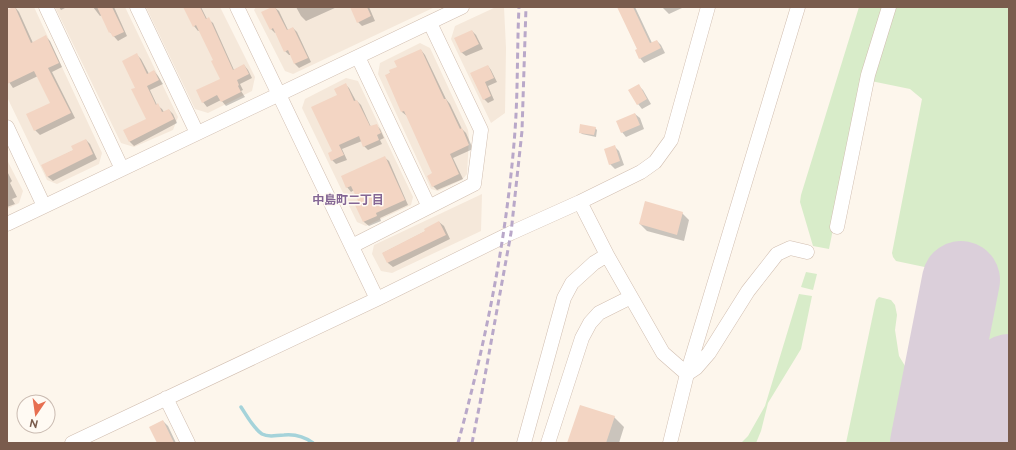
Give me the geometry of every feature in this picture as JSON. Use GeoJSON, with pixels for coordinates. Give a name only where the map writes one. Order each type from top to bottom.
{"type":"FeatureCollection","features":[{"type":"Feature","properties":{"kind":"street"},"geometry":{"type":"LineString","coordinates":[[46,7],[122,169]]}},
{"type":"Feature","properties":{"kind":"street"},"geometry":{"type":"LineString","coordinates":[[137,7],[197,133]]}},
{"type":"Feature","properties":{"kind":"street"},"geometry":{"type":"LineString","coordinates":[[237,7],[377,299]]}},
{"type":"Feature","properties":{"kind":"street"},"geometry":{"type":"LineString","coordinates":[[7,224],[358,58],[462,7]]}},
{"type":"Feature","properties":{"kind":"street"},"geometry":{"type":"LineString","coordinates":[[72,443],[641,172],[655,162],[671,140],[708,7]]}},
{"type":"Feature","properties":{"kind":"street"},"geometry":{"type":"LineString","coordinates":[[670,443],[686,374],[798,7]]}},
{"type":"Feature","properties":{"kind":"street"},"geometry":{"type":"LineString","coordinates":[[837,227],[868,75],[889,7]]}},
{"type":"Feature","properties":{"kind":"street"},"geometry":{"type":"LineString","coordinates":[[352,246],[474,184],[481,130],[430,23]]}},
{"type":"Feature","properties":{"kind":"street"},"geometry":{"type":"LineString","coordinates":[[358,58],[429,207]]}},
{"type":"Feature","properties":{"kind":"street"},"geometry":{"type":"LineString","coordinates":[[7,127],[44,206]]}},
{"type":"Feature","properties":{"kind":"street"},"geometry":{"type":"LineString","coordinates":[[580,202],[607,255],[663,353],[686,374]]}},
{"type":"Feature","properties":{"kind":"street"},"geometry":{"type":"LineString","coordinates":[[686,374],[696,368],[709,353],[748,291],[777,254],[790,248],[807,252]]}},
{"type":"Feature","properties":{"kind":"street"},"geometry":{"type":"LineString","coordinates":[[524,443],[564,298],[572,283],[594,263],[607,255]]}},
{"type":"Feature","properties":{"kind":"street"},"geometry":{"type":"LineString","coordinates":[[548,443],[582,338],[590,323],[599,313],[631,296]]}},
{"type":"Feature","properties":{"kind":"street"},"geometry":{"type":"LineString","coordinates":[[166,398],[188,443]]}},
{"type":"Feature","properties":{"kind":"shaded area"},"geometry":{"type":"Polygon","coordinates":[[[7,7],[34,7],[102,153],[99,164],[57,184],[47,180],[7,97],[7,7]]]}},
{"type":"Feature","properties":{"kind":"shaded area"},"geometry":{"type":"Polygon","coordinates":[[[55,7],[125,7],[178,117],[173,130],[134,147],[121,143],[55,7]]]}},
{"type":"Feature","properties":{"kind":"shaded area"},"geometry":{"type":"Polygon","coordinates":[[[146,7],[220,7],[255,77],[252,91],[208,113],[195,109],[146,7]]]}},
{"type":"Feature","properties":{"kind":"shaded area"},"geometry":{"type":"Polygon","coordinates":[[[256,7],[435,7],[293,74],[285,71],[254,10],[256,7]]]}},
{"type":"Feature","properties":{"kind":"shaded area"},"geometry":{"type":"Polygon","coordinates":[[[496,7],[504,7],[506,48],[505,113],[491,123],[451,39],[455,26],[496,7]]]}},
{"type":"Feature","properties":{"kind":"shaded area"},"geometry":{"type":"Polygon","coordinates":[[[420,43],[430,48],[468,130],[469,138],[467,174],[462,180],[438,191],[431,189],[378,74],[380,63],[420,43]]]}},
{"type":"Feature","properties":{"kind":"shaded area"},"geometry":{"type":"Polygon","coordinates":[[[346,78],[358,81],[413,197],[411,205],[366,226],[357,222],[302,108],[305,99],[346,78]]]}},
{"type":"Feature","properties":{"kind":"shaded area"},"geometry":{"type":"Polygon","coordinates":[[[7,160],[23,191],[19,203],[7,209],[7,160]]]}},
{"type":"Feature","properties":{"kind":"shaded area"},"geometry":{"type":"Polygon","coordinates":[[[482,194],[481,231],[392,273],[381,271],[372,254],[374,245],[482,194]]]}},
{"type":"Feature","properties":{"kind":"green space"},"geometry":{"type":"Polygon","coordinates":[[[859,7],[885,7],[864,76],[829,249],[813,246],[800,202],[859,7]]]}},
{"type":"Feature","properties":{"kind":"green space"},"geometry":{"type":"Polygon","coordinates":[[[892,7],[1009,7],[1009,443],[944,443],[977,278],[896,261],[893,257],[892,253],[922,99],[910,89],[871,81],[892,7]]]}},
{"type":"Feature","properties":{"kind":"green space"},"geometry":{"type":"Polygon","coordinates":[[[806,272],[817,274],[813,290],[801,287],[806,272]]]}},
{"type":"Feature","properties":{"kind":"green space"},"geometry":{"type":"Polygon","coordinates":[[[799,294],[812,296],[801,349],[768,403],[761,431],[756,443],[741,443],[748,436],[765,406],[799,294]]]}},
{"type":"Feature","properties":{"kind":"green space"},"geometry":{"type":"Polygon","coordinates":[[[879,297],[891,300],[895,305],[897,315],[895,330],[899,356],[905,366],[914,397],[906,443],[846,443],[876,300],[879,297]]]}},
{"type":"Feature","properties":{"kind":"building"},"geometry":{"type":"Polygon","coordinates":[[[15,7],[31,43],[46,35],[59,63],[48,68],[71,113],[34,131],[26,114],[50,103],[34,71],[7,84],[7,10],[15,7]]]}},
{"type":"Feature","properties":{"kind":"building"},"geometry":{"type":"Polygon","coordinates":[[[97,7],[112,7],[124,32],[113,37],[110,32],[109,33],[97,7]]]}},
{"type":"Feature","properties":{"kind":"building"},"geometry":{"type":"Polygon","coordinates":[[[183,7],[200,7],[206,19],[209,17],[233,70],[244,64],[249,74],[237,80],[241,92],[221,102],[217,95],[202,103],[196,90],[220,79],[211,61],[213,60],[196,25],[193,27],[183,7]]]}},
{"type":"Feature","properties":{"kind":"building"},"geometry":{"type":"Polygon","coordinates":[[[275,7],[287,30],[293,27],[308,58],[294,64],[288,50],[284,52],[273,28],[270,30],[261,12],[275,7]]]}},
{"type":"Feature","properties":{"kind":"building"},"geometry":{"type":"Polygon","coordinates":[[[350,7],[367,7],[371,16],[357,23],[350,7]]]}},
{"type":"Feature","properties":{"kind":"building"},"geometry":{"type":"Polygon","coordinates":[[[617,7],[633,7],[650,43],[657,40],[661,48],[639,59],[635,50],[637,49],[617,7]]]}},
{"type":"Feature","properties":{"kind":"building"},"geometry":{"type":"Polygon","coordinates":[[[472,30],[479,44],[461,53],[454,38],[472,30]]]}},
{"type":"Feature","properties":{"kind":"building"},"geometry":{"type":"Polygon","coordinates":[[[421,49],[444,99],[446,99],[460,129],[462,128],[469,145],[450,154],[459,174],[432,187],[427,176],[432,173],[404,111],[401,112],[385,75],[390,73],[389,70],[397,67],[394,61],[421,49]]]}},
{"type":"Feature","properties":{"kind":"building"},"geometry":{"type":"Polygon","coordinates":[[[137,53],[147,74],[154,70],[159,80],[147,86],[156,105],[158,103],[162,112],[169,109],[174,119],[129,142],[123,130],[146,119],[131,89],[135,88],[122,61],[137,53]]]}},
{"type":"Feature","properties":{"kind":"building"},"geometry":{"type":"Polygon","coordinates":[[[488,65],[494,78],[485,82],[491,96],[483,100],[470,73],[488,65]]]}},
{"type":"Feature","properties":{"kind":"building"},"geometry":{"type":"Polygon","coordinates":[[[346,83],[354,101],[357,100],[370,126],[377,124],[381,133],[377,135],[379,140],[363,147],[359,136],[339,145],[344,155],[331,161],[328,153],[332,151],[311,107],[337,95],[334,89],[346,83]]]}},
{"type":"Feature","properties":{"kind":"building"},"geometry":{"type":"Polygon","coordinates":[[[639,84],[647,99],[637,105],[628,90],[639,84]]]}},
{"type":"Feature","properties":{"kind":"building"},"geometry":{"type":"Polygon","coordinates":[[[635,113],[640,125],[621,133],[616,121],[635,113]]]}},
{"type":"Feature","properties":{"kind":"building"},"geometry":{"type":"Polygon","coordinates":[[[580,124],[596,127],[594,135],[579,133],[580,124]]]}},
{"type":"Feature","properties":{"kind":"building"},"geometry":{"type":"Polygon","coordinates":[[[86,139],[93,154],[47,177],[41,165],[73,150],[71,146],[86,139]]]}},
{"type":"Feature","properties":{"kind":"building"},"geometry":{"type":"Polygon","coordinates":[[[615,145],[620,161],[609,165],[604,149],[615,145]]]}},
{"type":"Feature","properties":{"kind":"building"},"geometry":{"type":"Polygon","coordinates":[[[385,156],[405,200],[376,213],[377,216],[363,222],[355,205],[359,203],[351,186],[346,188],[341,176],[385,156]]]}},
{"type":"Feature","properties":{"kind":"building"},"geometry":{"type":"Polygon","coordinates":[[[645,201],[683,212],[677,235],[639,224],[645,201]]]}},
{"type":"Feature","properties":{"kind":"building"},"geometry":{"type":"Polygon","coordinates":[[[439,221],[446,235],[387,263],[382,253],[425,231],[424,229],[439,221]]]}},
{"type":"Feature","properties":{"kind":"building"},"geometry":{"type":"Polygon","coordinates":[[[580,405],[615,416],[606,443],[567,443],[580,405]]]}},
{"type":"Feature","properties":{"kind":"building"},"geometry":{"type":"Polygon","coordinates":[[[163,420],[174,443],[157,443],[149,427],[163,420]]]}},
{"type":"Feature","properties":{"kind":"waterway"},"geometry":{"type":"LineString","coordinates":[[241,407],[253,425],[262,434],[270,436],[295,436],[313,443]]}},
{"type":"Feature","properties":{"kind":"runway"},"geometry":{"type":"LineString","coordinates":[[929,443],[961,280]]}},
{"type":"Feature","properties":{"kind":"runway"},"geometry":{"type":"LineString","coordinates":[[995,443],[1009,373]]}},
{"type":"Feature","properties":{"kind":"railway"},"geometry":{"type":"LineString","coordinates":[[458,443],[478,366],[494,288],[507,210],[516,116],[519,7]]}},
{"type":"Feature","properties":{"kind":"railway"},"geometry":{"type":"LineString","coordinates":[[472,443],[511,233],[522,131],[526,7]]}},
{"type":"Feature","properties":{"kind":"district","name":"中島町二丁目"},"geometry":{"type":"Point","coordinates":[348,200]}}]}
